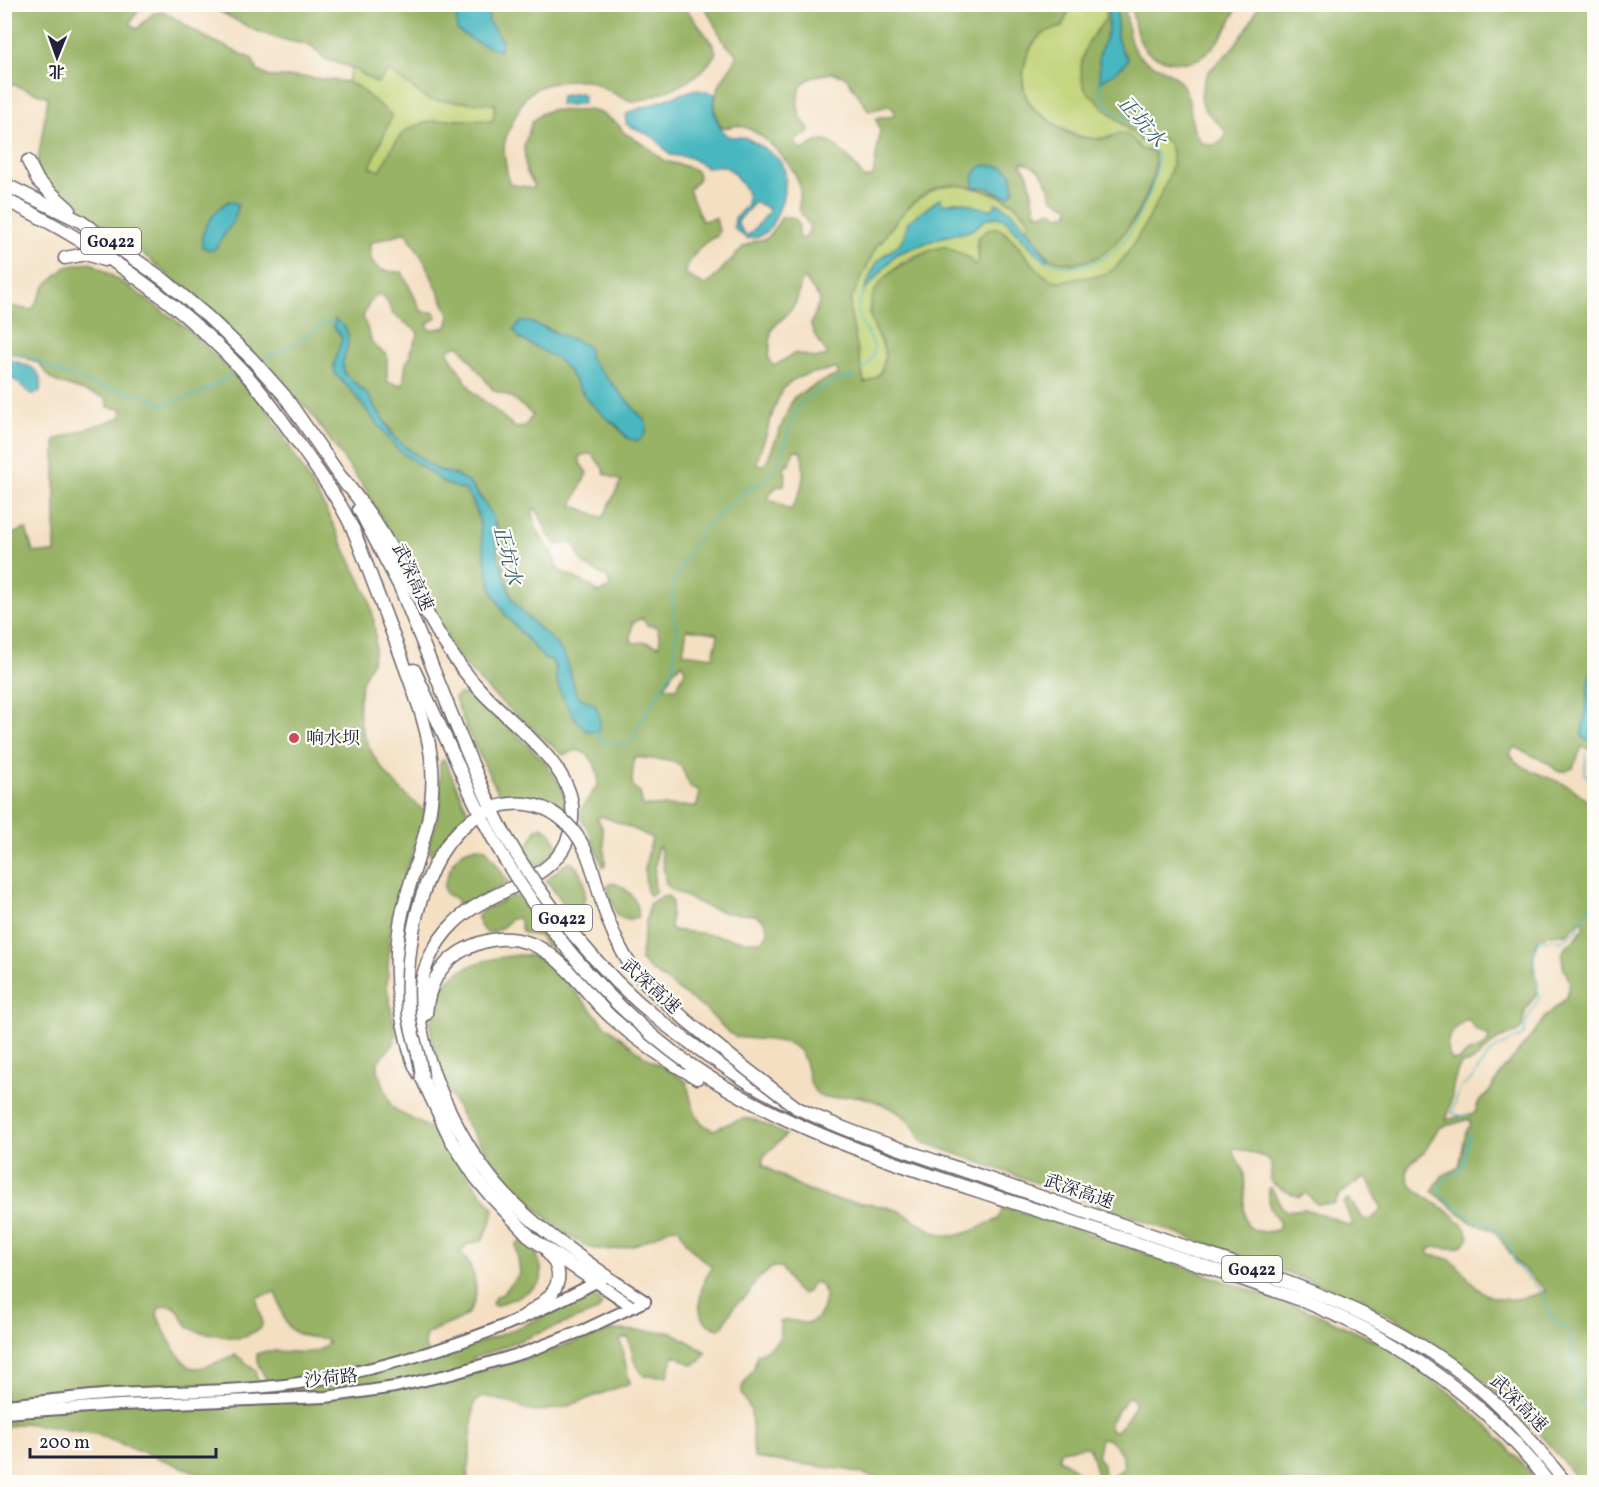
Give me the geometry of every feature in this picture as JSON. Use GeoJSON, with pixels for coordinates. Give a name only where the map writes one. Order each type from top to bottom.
{"type":"FeatureCollection","features":[{"type":"Feature","properties":{"kind":"highway"},"geometry":{"type":"LineString","coordinates":[[28,161],[38,181],[80,221]]}},
{"type":"Feature","properties":{"kind":"highway","name":"武深高速"},"geometry":{"type":"LineString","coordinates":[[4,184],[80,221],[163,279],[207,316],[250,357],[284,395],[343,479],[400,587],[488,802],[522,862],[564,921],[623,988],[662,1022],[749,1082],[796,1107],[886,1144],[1270,1276],[1353,1308],[1393,1329],[1436,1356],[1477,1386],[1530,1438],[1565,1482]]}},
{"type":"Feature","properties":{"kind":"highway","name":"武深高速"},"geometry":{"type":"LineString","coordinates":[[4,199],[77,236],[134,274],[180,309],[240,368],[271,405],[320,474],[353,529],[434,715],[504,859],[561,939],[624,1011],[656,1040],[712,1080],[812,1131],[878,1157],[1304,1301],[1368,1331],[1407,1353],[1480,1407],[1548,1482]]}},
{"type":"Feature","properties":{"kind":"highway"},"geometry":{"type":"LineString","coordinates":[[65,258],[93,255],[134,274]]}},
{"type":"Feature","properties":{"kind":"highway"},"geometry":{"type":"LineString","coordinates":[[343,479],[379,527],[423,610],[450,653],[480,690],[554,765],[566,782],[572,804],[569,833],[564,848],[553,862],[538,874],[475,906],[446,932],[430,956],[421,986],[419,1005],[422,1029],[432,1063],[455,1121],[470,1147],[492,1179],[544,1231],[601,1279]]}},
{"type":"Feature","properties":{"kind":"highway"},"geometry":{"type":"LineString","coordinates":[[353,529],[417,700],[430,749],[433,779],[430,816],[404,907],[397,948],[397,983],[402,1020],[416,1070],[462,1159],[490,1196],[535,1242],[545,1259],[549,1278],[545,1291],[540,1300],[518,1320]]}},
{"type":"Feature","properties":{"kind":"highway"},"geometry":{"type":"LineString","coordinates":[[422,1078],[412,1036],[407,981],[409,948],[424,891],[443,852],[462,827],[485,811],[501,805],[524,804],[547,810],[558,816],[580,840],[590,860],[615,939],[627,960],[643,980],[724,1052],[796,1107]]}},
{"type":"Feature","properties":{"kind":"highway"},"geometry":{"type":"LineString","coordinates":[[432,1063],[426,1024],[427,1002],[431,987],[439,972],[458,953],[468,947],[494,939],[517,940],[536,946],[554,957],[609,1015],[657,1055],[723,1092],[770,1111]]}},
{"type":"Feature","properties":{"kind":"highway"},"geometry":{"type":"LineString","coordinates":[[535,1242],[601,1279]]}},
{"type":"Feature","properties":{"kind":"main road","name":"沙荷路"},"geometry":{"type":"LineString","coordinates":[[4,1405],[115,1394],[256,1388],[298,1383],[372,1368],[469,1339],[518,1320],[601,1279],[645,1301],[584,1330],[526,1352],[451,1374],[395,1387],[326,1397],[119,1405],[4,1413]]}},
{"type":"Feature","properties":{"kind":"main road"},"geometry":{"type":"LineString","coordinates":[[601,1279],[633,1306]]}},
{"type":"Feature","properties":{"kind":"green space"},"geometry":{"type":"Polygon","coordinates":[[[369,4],[373,9],[377,4],[683,5],[713,44],[716,52],[711,61],[697,75],[669,90],[636,101],[627,100],[586,80],[565,81],[540,87],[529,94],[521,105],[507,134],[504,152],[509,184],[533,188],[534,185],[526,171],[524,146],[532,122],[550,110],[589,110],[601,113],[618,124],[624,133],[645,145],[664,161],[696,171],[699,176],[698,180],[689,190],[702,221],[716,218],[719,232],[698,250],[685,271],[687,275],[703,285],[709,283],[743,247],[766,239],[782,217],[791,217],[797,221],[800,239],[806,237],[810,227],[799,207],[799,183],[783,157],[758,134],[749,129],[738,126],[722,128],[718,121],[715,108],[716,94],[737,54],[725,44],[704,5],[1071,5],[1062,27],[1047,32],[1038,39],[1027,55],[1023,75],[1026,95],[1038,113],[1070,134],[1099,139],[1125,133],[1140,149],[1154,152],[1153,178],[1140,208],[1122,236],[1103,254],[1084,262],[1070,262],[1049,258],[1026,227],[1030,222],[1027,217],[1014,204],[991,192],[950,185],[939,187],[919,198],[909,206],[878,243],[851,300],[850,311],[864,383],[878,375],[884,361],[883,347],[870,315],[872,298],[876,289],[896,268],[930,250],[945,247],[968,258],[975,266],[979,259],[977,238],[992,228],[998,229],[1006,233],[1038,269],[1056,281],[1108,273],[1128,252],[1164,188],[1172,164],[1172,154],[1169,143],[1164,139],[1156,138],[1142,142],[1084,87],[1081,69],[1084,52],[1104,21],[1106,5],[1109,5],[1108,30],[1099,56],[1100,82],[1115,70],[1123,67],[1127,56],[1119,45],[1117,32],[1117,5],[1125,5],[1132,45],[1144,59],[1167,71],[1181,83],[1188,99],[1194,131],[1202,143],[1209,145],[1219,143],[1226,134],[1204,107],[1201,95],[1204,81],[1211,69],[1240,38],[1258,5],[1584,4],[1587,7],[1594,6],[1594,669],[1591,671],[1582,735],[1584,739],[1594,742],[1594,750],[1582,747],[1573,768],[1566,771],[1557,771],[1548,763],[1515,747],[1510,753],[1519,764],[1573,789],[1594,809],[1594,1482],[1578,1482],[1545,1440],[1506,1401],[1463,1364],[1408,1325],[1371,1306],[1321,1285],[923,1142],[907,1119],[881,1104],[853,1096],[822,1097],[812,1085],[805,1062],[797,1049],[790,1044],[777,1041],[736,1037],[707,1011],[647,967],[640,959],[649,904],[662,896],[668,896],[672,901],[670,927],[672,930],[744,941],[760,941],[766,937],[768,931],[765,921],[755,915],[726,913],[705,906],[670,889],[666,884],[660,847],[657,848],[655,892],[651,896],[648,895],[645,880],[652,839],[601,816],[597,818],[602,827],[604,840],[605,866],[603,867],[581,814],[582,808],[598,784],[594,763],[587,754],[577,750],[563,755],[494,695],[456,654],[366,490],[308,409],[287,392],[212,312],[149,259],[117,233],[50,190],[34,186],[48,97],[5,82],[5,5],[132,5],[140,8],[130,23],[137,29],[152,14],[163,11],[201,35],[252,59],[258,71],[270,77],[306,77],[347,82],[358,87],[392,116],[370,167],[380,171],[400,137],[418,125],[439,120],[493,121],[495,104],[429,100],[389,71],[377,83],[352,68],[325,59],[312,46],[276,38],[252,29],[208,5],[369,4]],[[488,14],[476,42],[502,41],[489,23],[488,14]],[[832,73],[807,81],[800,89],[798,106],[800,116],[809,130],[808,134],[797,139],[796,144],[801,150],[818,141],[825,141],[845,154],[864,179],[873,176],[880,131],[876,119],[892,117],[894,109],[888,106],[869,111],[846,77],[832,73]],[[1023,162],[1021,164],[1028,175],[1036,213],[1042,214],[1050,210],[1059,216],[1069,213],[1069,206],[1052,198],[1049,186],[1039,171],[1023,162]],[[1003,167],[975,187],[987,187],[1004,195],[1014,189],[1011,173],[1003,167]],[[238,204],[218,210],[202,238],[203,247],[210,250],[234,220],[238,204]],[[406,232],[370,243],[373,264],[382,270],[402,272],[422,312],[434,312],[436,318],[427,324],[430,330],[447,327],[450,316],[423,259],[406,232]],[[802,279],[797,299],[787,315],[771,331],[769,359],[772,365],[776,365],[795,353],[815,358],[827,356],[811,325],[820,299],[805,279],[802,279]],[[378,294],[369,304],[363,317],[373,345],[387,355],[387,382],[403,385],[406,363],[418,336],[417,331],[393,314],[385,297],[378,294]],[[334,327],[342,338],[334,364],[335,374],[350,389],[397,449],[446,484],[465,490],[478,514],[493,593],[506,616],[545,659],[551,659],[553,662],[561,693],[578,721],[588,731],[599,730],[588,703],[577,696],[569,666],[512,600],[504,573],[500,532],[486,505],[473,487],[458,476],[436,469],[398,441],[368,395],[344,373],[343,361],[348,344],[347,331],[334,327]],[[545,327],[514,329],[527,342],[561,361],[587,399],[627,438],[646,422],[590,359],[567,338],[545,327]],[[459,345],[450,348],[448,353],[472,391],[516,428],[524,427],[533,415],[511,397],[493,390],[459,345]],[[838,370],[805,375],[788,384],[778,399],[757,464],[766,463],[793,398],[818,383],[838,375],[838,370]],[[794,450],[789,465],[786,464],[784,469],[786,474],[784,485],[776,487],[767,498],[791,510],[802,482],[801,451],[794,450]],[[592,454],[580,455],[580,463],[587,473],[572,505],[603,518],[621,481],[605,474],[592,454]],[[534,508],[535,525],[552,554],[558,570],[590,585],[598,593],[610,587],[607,577],[589,568],[582,561],[573,542],[559,545],[554,542],[534,508]],[[642,618],[632,623],[631,641],[659,646],[660,639],[657,627],[647,625],[642,618]],[[687,629],[683,653],[713,657],[718,636],[716,633],[687,629]],[[682,663],[673,672],[665,687],[677,688],[685,670],[682,663]],[[634,757],[632,781],[633,786],[640,793],[643,806],[697,806],[700,791],[691,788],[681,767],[672,761],[634,757]],[[1581,920],[1567,934],[1547,935],[1539,938],[1534,949],[1533,969],[1538,984],[1536,994],[1525,1011],[1522,1027],[1518,1032],[1498,1039],[1472,1062],[1461,1064],[1455,1077],[1446,1120],[1475,1113],[1478,1103],[1490,1091],[1502,1071],[1544,1018],[1567,997],[1570,982],[1563,966],[1562,955],[1565,947],[1575,940],[1584,927],[1584,921],[1581,920]],[[1465,1020],[1449,1038],[1447,1048],[1452,1060],[1460,1060],[1467,1053],[1484,1046],[1489,1036],[1475,1029],[1469,1020],[1465,1020]],[[1470,1119],[1439,1128],[1428,1146],[1409,1165],[1407,1177],[1412,1186],[1421,1194],[1455,1217],[1464,1226],[1469,1237],[1459,1247],[1429,1249],[1429,1255],[1452,1261],[1475,1286],[1500,1299],[1518,1299],[1546,1291],[1518,1264],[1496,1233],[1472,1223],[1432,1191],[1442,1176],[1459,1167],[1466,1132],[1471,1124],[1470,1119]],[[1236,1148],[1232,1149],[1242,1168],[1245,1185],[1245,1217],[1253,1230],[1263,1232],[1278,1230],[1280,1223],[1270,1208],[1268,1188],[1271,1188],[1285,1211],[1304,1209],[1333,1218],[1351,1227],[1344,1203],[1347,1199],[1365,1220],[1372,1219],[1382,1209],[1368,1180],[1363,1178],[1340,1194],[1334,1204],[1317,1204],[1306,1193],[1299,1197],[1271,1182],[1271,1163],[1265,1157],[1236,1148]]]}},
{"type":"Feature","properties":{"kind":"green space"},"geometry":{"type":"Polygon","coordinates":[[[1131,4],[1237,5],[1225,31],[1212,48],[1196,60],[1183,62],[1163,59],[1147,51],[1137,33],[1131,4]]]}},
{"type":"Feature","properties":{"kind":"green space"},"geometry":{"type":"Polygon","coordinates":[[[1071,5],[1106,5],[1106,22],[1097,30],[1084,88],[1131,130],[1141,142],[1161,138],[1167,141],[1170,147],[1172,161],[1169,174],[1147,221],[1128,252],[1111,271],[1064,281],[1046,277],[1008,235],[991,228],[976,245],[979,259],[975,266],[968,257],[947,249],[922,253],[910,258],[886,279],[871,304],[873,325],[885,354],[881,370],[876,377],[864,383],[850,311],[851,300],[878,242],[881,243],[900,216],[925,194],[935,189],[954,185],[989,192],[1002,198],[1015,205],[1031,221],[1027,227],[1043,250],[1057,260],[1075,264],[1094,258],[1112,246],[1128,229],[1141,209],[1155,168],[1154,152],[1140,149],[1134,140],[1120,133],[1100,139],[1073,134],[1038,112],[1026,95],[1023,77],[1030,49],[1043,33],[1062,27],[1071,5]],[[940,198],[908,222],[904,237],[899,244],[884,255],[872,271],[863,293],[896,254],[942,237],[970,231],[988,218],[998,217],[1006,220],[1039,248],[1017,218],[995,206],[993,209],[988,209],[962,202],[941,204],[940,198]]]}},
{"type":"Feature","properties":{"kind":"green space"},"geometry":{"type":"Polygon","coordinates":[[[352,68],[377,83],[389,70],[429,100],[495,103],[493,121],[439,120],[409,129],[392,148],[380,172],[370,167],[358,87],[347,82],[352,68]]]}},
{"type":"Feature","properties":{"kind":"green space"},"geometry":{"type":"Polygon","coordinates":[[[90,262],[128,286],[189,330],[267,408],[325,508],[368,596],[374,621],[375,648],[359,700],[364,736],[383,769],[426,814],[398,892],[390,931],[387,987],[396,1034],[394,1044],[378,1061],[378,1070],[391,1105],[398,1112],[430,1128],[494,1209],[491,1223],[482,1240],[467,1245],[461,1252],[470,1266],[475,1282],[473,1306],[464,1317],[426,1335],[425,1348],[434,1356],[444,1356],[508,1332],[590,1296],[597,1298],[602,1304],[598,1311],[474,1358],[471,1365],[477,1371],[494,1368],[613,1330],[672,1332],[706,1352],[701,1361],[693,1365],[674,1355],[667,1376],[644,1376],[635,1363],[628,1337],[620,1340],[630,1383],[565,1407],[534,1412],[483,1396],[474,1403],[467,1482],[222,1482],[95,1434],[24,1423],[5,1427],[5,536],[26,529],[33,552],[55,553],[55,440],[121,417],[122,409],[108,407],[106,398],[51,379],[39,363],[5,352],[4,305],[32,310],[46,285],[66,267],[90,262]],[[277,1294],[257,1297],[262,1320],[261,1328],[242,1337],[232,1338],[193,1330],[171,1306],[159,1308],[157,1314],[172,1345],[189,1366],[204,1367],[236,1355],[256,1371],[260,1382],[267,1381],[257,1362],[257,1354],[264,1351],[313,1352],[328,1343],[326,1338],[304,1336],[291,1329],[286,1323],[277,1294]]]}},
{"type":"Feature","properties":{"kind":"green space"},"geometry":{"type":"Polygon","coordinates":[[[494,518],[501,538],[504,573],[498,556],[494,518]]]}},
{"type":"Feature","properties":{"kind":"green space"},"geometry":{"type":"Polygon","coordinates":[[[459,694],[477,696],[546,763],[562,788],[566,803],[565,813],[551,804],[529,798],[500,796],[466,728],[455,698],[459,694]]]}},
{"type":"Feature","properties":{"kind":"green space"},"geometry":{"type":"Polygon","coordinates":[[[442,760],[445,761],[469,814],[450,832],[432,855],[429,843],[440,802],[440,764],[442,760]]]}},
{"type":"Feature","properties":{"kind":"green space"},"geometry":{"type":"Polygon","coordinates":[[[542,827],[550,832],[558,845],[555,852],[538,868],[526,850],[536,830],[542,827]]]}},
{"type":"Feature","properties":{"kind":"green space"},"geometry":{"type":"Polygon","coordinates":[[[478,847],[486,849],[509,883],[481,896],[459,910],[457,899],[446,894],[445,882],[458,856],[466,850],[478,847]]]}},
{"type":"Feature","properties":{"kind":"green space"},"geometry":{"type":"Polygon","coordinates":[[[568,862],[581,874],[585,889],[583,905],[575,918],[546,880],[568,862]]]}},
{"type":"Feature","properties":{"kind":"green space"},"geometry":{"type":"Polygon","coordinates":[[[613,883],[632,896],[637,906],[638,917],[627,920],[617,916],[607,886],[613,883]]]}},
{"type":"Feature","properties":{"kind":"green space"},"geometry":{"type":"Polygon","coordinates":[[[513,896],[522,901],[555,946],[552,948],[545,945],[541,937],[522,932],[519,918],[511,919],[495,931],[487,933],[483,929],[478,915],[485,909],[513,896]]]}},
{"type":"Feature","properties":{"kind":"green space"},"geometry":{"type":"Polygon","coordinates":[[[519,955],[532,956],[548,962],[605,1025],[644,1056],[686,1081],[694,1110],[701,1122],[714,1130],[736,1120],[751,1119],[786,1135],[763,1157],[763,1165],[790,1181],[828,1198],[897,1210],[937,1232],[951,1236],[969,1232],[998,1219],[1003,1209],[1008,1208],[1082,1231],[1315,1313],[1382,1344],[1449,1392],[1495,1433],[1538,1482],[1099,1482],[1090,1449],[1087,1447],[1066,1449],[1060,1452],[1059,1459],[1072,1467],[1087,1482],[1041,1482],[1041,1475],[1034,1472],[1024,1482],[891,1482],[848,1470],[754,1458],[751,1411],[742,1394],[742,1387],[754,1368],[757,1355],[774,1345],[780,1338],[780,1322],[789,1320],[804,1323],[818,1317],[825,1298],[820,1284],[813,1282],[807,1292],[802,1294],[794,1289],[781,1267],[773,1267],[756,1281],[748,1295],[735,1305],[719,1329],[710,1325],[700,1312],[701,1294],[711,1268],[710,1265],[691,1249],[679,1228],[673,1227],[627,1247],[596,1249],[569,1236],[540,1212],[500,1170],[474,1135],[452,1097],[436,1058],[431,1021],[441,990],[469,967],[519,955]],[[1129,1397],[1109,1424],[1111,1431],[1116,1431],[1130,1414],[1135,1402],[1129,1397]],[[1101,1438],[1097,1456],[1103,1465],[1104,1478],[1111,1480],[1114,1474],[1122,1470],[1123,1460],[1119,1450],[1111,1441],[1101,1438]]]}},
{"type":"Feature","properties":{"kind":"green space"},"geometry":{"type":"Polygon","coordinates":[[[521,1241],[527,1244],[538,1257],[541,1281],[526,1293],[495,1306],[492,1304],[495,1297],[503,1294],[520,1273],[516,1244],[521,1241]]]}},
{"type":"Feature","properties":{"kind":"water"},"geometry":{"type":"Polygon","coordinates":[[[1109,5],[1117,5],[1117,38],[1128,59],[1123,66],[1100,83],[1099,56],[1108,30],[1109,5]]]}},
{"type":"Feature","properties":{"kind":"water"},"geometry":{"type":"Polygon","coordinates":[[[456,6],[488,8],[489,23],[502,41],[499,51],[476,42],[457,30],[456,6]]]}},
{"type":"Feature","properties":{"kind":"water"},"geometry":{"type":"Polygon","coordinates":[[[695,89],[715,94],[714,110],[724,133],[750,140],[770,152],[782,164],[785,173],[784,194],[768,230],[761,235],[747,239],[734,228],[735,218],[747,205],[748,197],[746,190],[732,171],[724,166],[707,167],[689,157],[670,155],[655,138],[626,124],[626,115],[695,89]],[[755,202],[738,221],[738,225],[746,235],[749,235],[769,212],[768,208],[755,202]]]}},
{"type":"Feature","properties":{"kind":"water"},"geometry":{"type":"Polygon","coordinates":[[[580,93],[584,95],[583,103],[560,104],[561,96],[580,93]]]}},
{"type":"Feature","properties":{"kind":"water"},"geometry":{"type":"Polygon","coordinates":[[[986,165],[1003,167],[1011,173],[1014,189],[1010,195],[1004,195],[987,187],[973,187],[974,174],[980,167],[986,165]]]}},
{"type":"Feature","properties":{"kind":"water"},"geometry":{"type":"Polygon","coordinates":[[[941,198],[941,204],[962,202],[980,208],[993,209],[996,203],[1005,207],[1019,219],[1048,259],[1046,261],[1035,252],[1006,220],[998,217],[988,218],[970,231],[942,237],[896,254],[863,293],[877,262],[899,244],[904,237],[908,222],[941,198]]]}},
{"type":"Feature","properties":{"kind":"water"},"geometry":{"type":"Polygon","coordinates":[[[229,201],[238,204],[234,220],[215,249],[210,250],[203,247],[205,228],[219,209],[229,201]]]}},
{"type":"Feature","properties":{"kind":"water"},"geometry":{"type":"Polygon","coordinates":[[[335,319],[345,327],[348,335],[343,361],[344,373],[368,395],[394,437],[436,469],[468,482],[486,505],[494,518],[498,556],[512,599],[565,656],[577,696],[596,705],[600,730],[588,731],[578,722],[561,693],[553,662],[551,659],[545,659],[506,616],[493,593],[478,514],[465,490],[446,484],[397,449],[350,389],[335,374],[334,364],[342,338],[334,327],[335,319]]]}},
{"type":"Feature","properties":{"kind":"water"},"geometry":{"type":"Polygon","coordinates":[[[520,322],[530,322],[588,346],[590,359],[646,422],[646,433],[638,441],[627,438],[617,425],[605,417],[587,399],[567,369],[556,358],[519,338],[514,329],[520,322]]]}},
{"type":"Feature","properties":{"kind":"water"},"geometry":{"type":"Polygon","coordinates":[[[5,360],[32,368],[40,378],[39,393],[31,394],[15,380],[5,376],[5,360]]]}},
{"type":"Feature","properties":{"kind":"water"},"geometry":{"type":"Polygon","coordinates":[[[1594,669],[1594,742],[1584,739],[1582,735],[1591,671],[1594,669]]]}},
{"type":"Feature","properties":{"kind":"waterway","name":"正坑水"},"geometry":{"type":"LineString","coordinates":[[1047,260],[1058,265],[1082,266],[1093,263],[1113,251],[1129,234],[1153,185],[1158,155],[1133,126],[1106,104],[1101,91],[1101,82]]}},
{"type":"Feature","properties":{"kind":"waterway","name":"正坑水"},"geometry":{"type":"LineString","coordinates":[[862,371],[874,353],[874,346],[863,326],[858,310],[864,291]]}},
{"type":"Feature","properties":{"kind":"waterway","name":"正坑水"},"geometry":{"type":"LineString","coordinates":[[260,360],[289,347],[328,321],[334,323]]}},
{"type":"Feature","properties":{"kind":"waterway","name":"正坑水"},"geometry":{"type":"LineString","coordinates":[[4,351],[32,357],[56,371],[97,386],[147,396],[161,405],[197,395],[237,372]]}},
{"type":"Feature","properties":{"kind":"waterway","name":"正坑水"},"geometry":{"type":"LineString","coordinates":[[594,730],[603,742],[609,744],[622,744],[633,739],[639,723],[673,670],[677,631],[672,598],[673,582],[703,529],[737,496],[764,481],[778,465],[796,409],[803,400],[843,378],[855,376]]}},
{"type":"Feature","properties":{"kind":"waterway"},"geometry":{"type":"LineString","coordinates":[[1586,753],[1585,774],[1594,785]]}},
{"type":"Feature","properties":{"kind":"waterway"},"geometry":{"type":"LineString","coordinates":[[1468,1115],[1461,1116],[1452,1113],[1460,1088],[1472,1079],[1496,1048],[1524,1035],[1527,1020],[1539,998],[1534,960],[1536,946],[1540,940],[1563,940],[1575,932],[1594,900]]}},
{"type":"Feature","properties":{"kind":"waterway"},"geometry":{"type":"LineString","coordinates":[[1470,1133],[1462,1170],[1444,1181],[1438,1192],[1470,1218],[1491,1224],[1510,1243],[1514,1263],[1542,1293],[1555,1322],[1566,1327],[1571,1335],[1573,1361],[1577,1369],[1579,1400],[1585,1408],[1594,1411]]}},
{"type":"Feature","properties":{"kind":"place","name":"响水坝"},"geometry":{"type":"Point","coordinates":[294,738]}}]}
